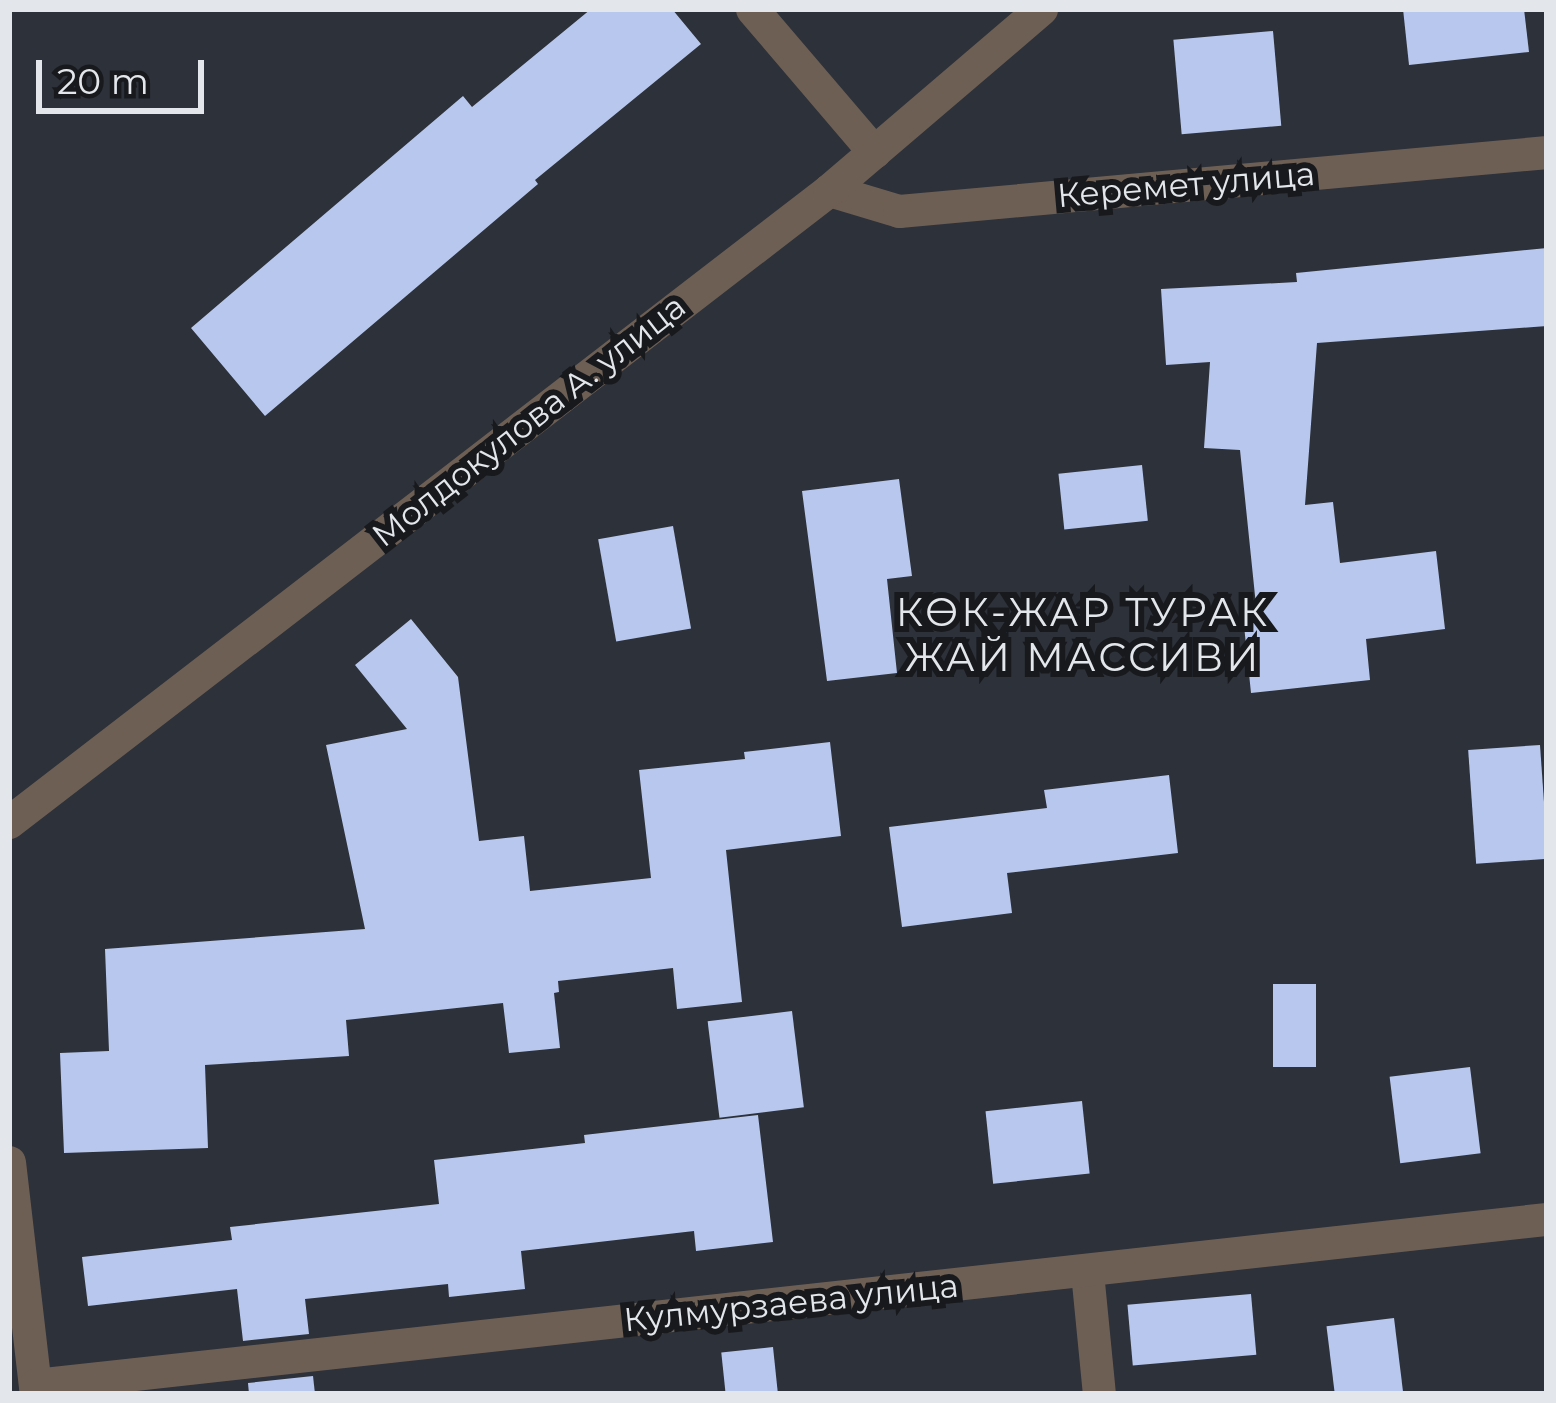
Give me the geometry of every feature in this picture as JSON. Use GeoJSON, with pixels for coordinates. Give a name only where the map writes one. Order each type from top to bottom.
{"type":"FeatureCollection","features":[{"type":"Feature","properties":{"kind":"street"},"geometry":{"type":"LineString","coordinates":[[752,9],[874,152]]}},
{"type":"Feature","properties":{"kind":"street","name":"Молдокулова А. улица"},"geometry":{"type":"LineString","coordinates":[[9,822],[829,190],[1035,11]]}},
{"type":"Feature","properties":{"kind":"street","name":"Керемет улица"},"geometry":{"type":"LineString","coordinates":[[829,190],[899,211],[1547,152]]}},
{"type":"Feature","properties":{"kind":"street","name":"Кулмурзаева улица"},"geometry":{"type":"LineString","coordinates":[[9,1162],[36,1389],[1547,1219]]}},
{"type":"Feature","properties":{"kind":"street"},"geometry":{"type":"LineString","coordinates":[[1087,1271],[1099,1394]]}},
{"type":"Feature","properties":{"kind":"building"},"geometry":{"type":"Polygon","coordinates":[[[591,9],[672,9],[701,44],[535,180],[538,184],[265,416],[191,328],[463,96],[472,107],[591,9]]]}},
{"type":"Feature","properties":{"kind":"building"},"geometry":{"type":"Polygon","coordinates":[[[1403,9],[1524,9],[1529,52],[1409,65],[1403,9]]]}},
{"type":"Feature","properties":{"kind":"building"},"geometry":{"type":"Polygon","coordinates":[[[1273,31],[1281,126],[1182,134],[1173,40],[1273,31]]]}},
{"type":"Feature","properties":{"kind":"building"},"geometry":{"type":"Polygon","coordinates":[[[1547,248],[1547,326],[1317,343],[1305,505],[1333,502],[1340,563],[1436,551],[1445,629],[1366,639],[1370,680],[1251,693],[1243,616],[1257,615],[1240,450],[1204,448],[1210,362],[1166,365],[1161,289],[1297,282],[1296,273],[1547,248]]]}},
{"type":"Feature","properties":{"kind":"building"},"geometry":{"type":"Polygon","coordinates":[[[1142,465],[1148,521],[1064,529],[1058,474],[1142,465]]]}},
{"type":"Feature","properties":{"kind":"building"},"geometry":{"type":"Polygon","coordinates":[[[899,479],[912,576],[887,579],[897,673],[827,681],[802,491],[899,479]]]}},
{"type":"Feature","properties":{"kind":"building"},"geometry":{"type":"Polygon","coordinates":[[[673,526],[691,628],[616,642],[598,539],[673,526]]]}},
{"type":"Feature","properties":{"kind":"building"},"geometry":{"type":"Polygon","coordinates":[[[411,619],[458,677],[479,841],[524,836],[530,891],[651,878],[639,770],[745,759],[744,752],[830,742],[841,836],[726,850],[742,1002],[677,1009],[673,968],[558,981],[559,992],[554,993],[560,1048],[509,1053],[503,1003],[346,1020],[349,1056],[205,1065],[208,1148],[64,1153],[60,1053],[109,1051],[105,949],[365,929],[326,745],[407,729],[355,665],[411,619]]]}},
{"type":"Feature","properties":{"kind":"building"},"geometry":{"type":"Polygon","coordinates":[[[1540,745],[1547,859],[1476,864],[1468,750],[1540,745]]]}},
{"type":"Feature","properties":{"kind":"building"},"geometry":{"type":"Polygon","coordinates":[[[1169,775],[1178,853],[1007,873],[1012,913],[902,927],[889,827],[1047,808],[1044,790],[1169,775]]]}},
{"type":"Feature","properties":{"kind":"building"},"geometry":{"type":"Polygon","coordinates":[[[1273,984],[1316,984],[1316,1067],[1273,1067],[1273,984]]]}},
{"type":"Feature","properties":{"kind":"building"},"geometry":{"type":"Polygon","coordinates":[[[792,1011],[804,1107],[719,1118],[708,1021],[792,1011]]]}},
{"type":"Feature","properties":{"kind":"building"},"geometry":{"type":"Polygon","coordinates":[[[1470,1067],[1481,1153],[1400,1163],[1390,1077],[1470,1067]]]}},
{"type":"Feature","properties":{"kind":"building"},"geometry":{"type":"Polygon","coordinates":[[[1082,1101],[1090,1174],[993,1184],[986,1111],[1082,1101]]]}},
{"type":"Feature","properties":{"kind":"building"},"geometry":{"type":"Polygon","coordinates":[[[758,1115],[773,1242],[696,1251],[694,1231],[521,1251],[525,1289],[449,1297],[448,1284],[305,1299],[309,1334],[243,1341],[237,1289],[88,1306],[82,1257],[232,1240],[230,1227],[439,1204],[434,1160],[585,1143],[584,1135],[758,1115]]]}},
{"type":"Feature","properties":{"kind":"building"},"geometry":{"type":"Polygon","coordinates":[[[1251,1294],[1256,1355],[1133,1366],[1127,1305],[1251,1294]]]}},
{"type":"Feature","properties":{"kind":"building"},"geometry":{"type":"Polygon","coordinates":[[[1394,1318],[1403,1394],[1335,1394],[1327,1326],[1394,1318]]]}},
{"type":"Feature","properties":{"kind":"building"},"geometry":{"type":"Polygon","coordinates":[[[773,1347],[778,1394],[726,1394],[721,1352],[773,1347]]]}},
{"type":"Feature","properties":{"kind":"building"},"geometry":{"type":"Polygon","coordinates":[[[313,1376],[315,1394],[249,1394],[248,1383],[313,1376]]]}},
{"type":"Feature","properties":{"kind":"district","name":"КӨК-ЖАР ТУРАК ЖАЙ МАССИВИ"},"geometry":{"type":"Point","coordinates":[1083,636]}}]}
